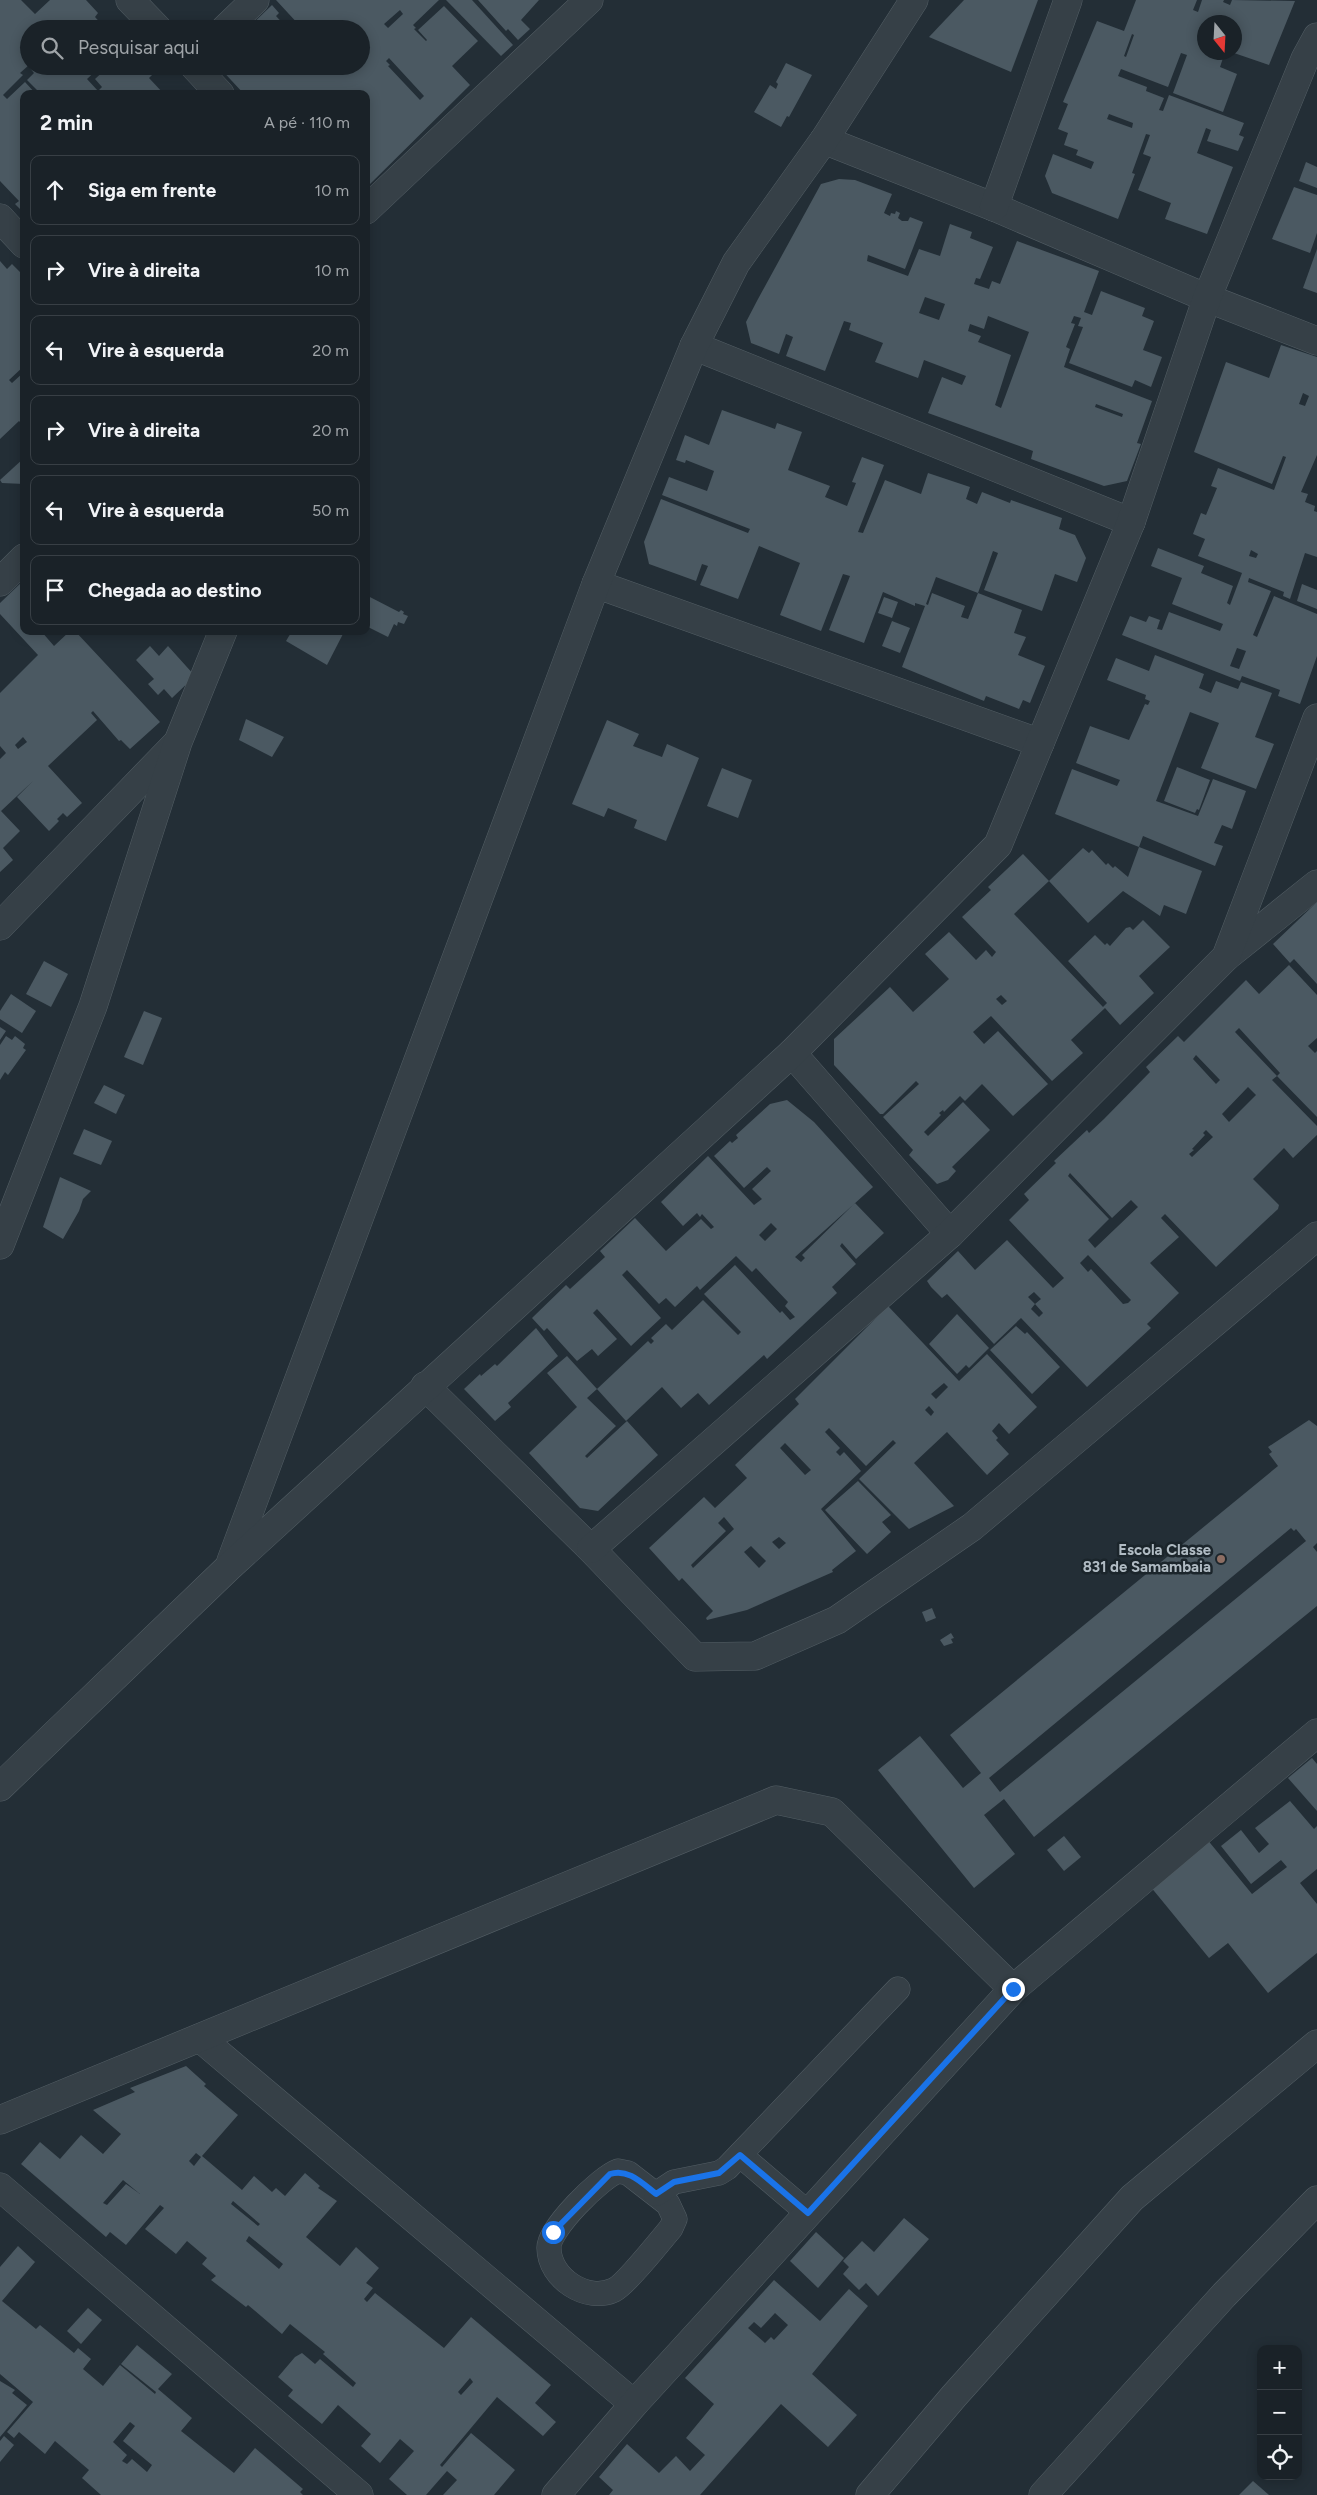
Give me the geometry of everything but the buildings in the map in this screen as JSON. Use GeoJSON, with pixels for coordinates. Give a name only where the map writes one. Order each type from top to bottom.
{"type":"FeatureCollection","features":[{"type":"Feature","properties":{"kind":"street"},"geometry":{"type":"LineString","coordinates":[[130,0],[149,20]]}},
{"type":"Feature","properties":{"kind":"street"},"geometry":{"type":"LineString","coordinates":[[234,20],[255,0]]}},
{"type":"Feature","properties":{"kind":"street"},"geometry":{"type":"LineString","coordinates":[[370,206],[589,0]]}},
{"type":"Feature","properties":{"kind":"street"},"geometry":{"type":"LineString","coordinates":[[228,1567],[596,584],[694,346],[736,263],[824,140],[914,0]]}},
{"type":"Feature","properties":{"kind":"street"},"geometry":{"type":"LineString","coordinates":[[994,207],[1068,0]]}},
{"type":"Feature","properties":{"kind":"street"},"geometry":{"type":"LineString","coordinates":[[0,1787],[228,1567],[792,1053],[998,845],[1131,522],[1208,298],[1305,59],[1317,37]]}},
{"type":"Feature","properties":{"kind":"street"},"geometry":{"type":"LineString","coordinates":[[202,75],[216,90]]}},
{"type":"Feature","properties":{"kind":"street"},"geometry":{"type":"LineString","coordinates":[[824,140],[994,207],[1208,298],[1317,341]]}},
{"type":"Feature","properties":{"kind":"street"},"geometry":{"type":"LineString","coordinates":[[0,218],[20,240]]}},
{"type":"Feature","properties":{"kind":"street"},"geometry":{"type":"LineString","coordinates":[[694,346],[1131,522]]}},
{"type":"Feature","properties":{"kind":"street"},"geometry":{"type":"LineString","coordinates":[[2,577],[20,561]]}},
{"type":"Feature","properties":{"kind":"street"},"geometry":{"type":"LineString","coordinates":[[596,584],[1040,744]]}},
{"type":"Feature","properties":{"kind":"street"},"geometry":{"type":"LineString","coordinates":[[0,1244],[93,1006],[178,742],[221,635]]}},
{"type":"Feature","properties":{"kind":"street"},"geometry":{"type":"LineString","coordinates":[[1226,957],[1317,718]]}},
{"type":"Feature","properties":{"kind":"street"},"geometry":{"type":"LineString","coordinates":[[0,926],[178,742]]}},
{"type":"Feature","properties":{"kind":"street"},"geometry":{"type":"LineString","coordinates":[[590,1549],[950,1234],[1226,957],[1317,884]]}},
{"type":"Feature","properties":{"kind":"street"},"geometry":{"type":"LineString","coordinates":[[792,1053],[950,1234]]}},
{"type":"Feature","properties":{"kind":"street"},"geometry":{"type":"LineString","coordinates":[[425,1386],[590,1549],[695,1657],[755,1656],[838,1620],[972,1527],[1317,1236]]}},
{"type":"Feature","properties":{"kind":"street"},"geometry":{"type":"LineString","coordinates":[[556,2495],[634,2404],[1013,1989],[1317,1733]]}},
{"type":"Feature","properties":{"kind":"street"},"geometry":{"type":"LineString","coordinates":[[0,2120],[776,1800],[832,1812],[1013,1989]]}},
{"type":"Feature","properties":{"kind":"street"},"geometry":{"type":"LineString","coordinates":[[200,2038],[634,2404]]}},
{"type":"Feature","properties":{"kind":"street"},"geometry":{"type":"LineString","coordinates":[[870,2495],[954,2396],[1132,2198],[1317,2044]]}},
{"type":"Feature","properties":{"kind":"street"},"geometry":{"type":"LineString","coordinates":[[0,2187],[359,2495]]}},
{"type":"Feature","properties":{"kind":"street"},"geometry":{"type":"LineString","coordinates":[[1042,2495],[1224,2295],[1317,2200]]}},
{"type":"Feature","properties":{"kind":"lane"},"geometry":{"type":"LineString","coordinates":[[656,2194],[674,2182],[719,2173],[740,2155],[898,1989]]}},
{"type":"Feature","properties":{"kind":"lane"},"geometry":{"type":"LineString","coordinates":[[740,2155],[808,2213]]}},
{"type":"Feature","properties":{"kind":"lane"},"geometry":{"type":"LineString","coordinates":[[618,2171],[628,2173],[656,2194],[668,2204],[675,2220],[671,2228],[616,2289],[600,2294],[592,2293],[578,2289],[561,2277],[551,2261],[548,2246],[553,2232],[601,2181],[618,2171]]}},
{"type":"Feature","properties":{"kind":"place","name":"Escola Classe 831 de Samambaia"},"geometry":{"type":"Point","coordinates":[1221,1559]}},
{"type":"Feature","properties":{"kind":"route"},"geometry":{"type":"LineString","coordinates":[[553,2232],[601,2181],[610,2174],[618,2171],[628,2173],[656,2194],[674,2182],[719,2173],[740,2155],[808,2213],[1013,1989]]}}]}
